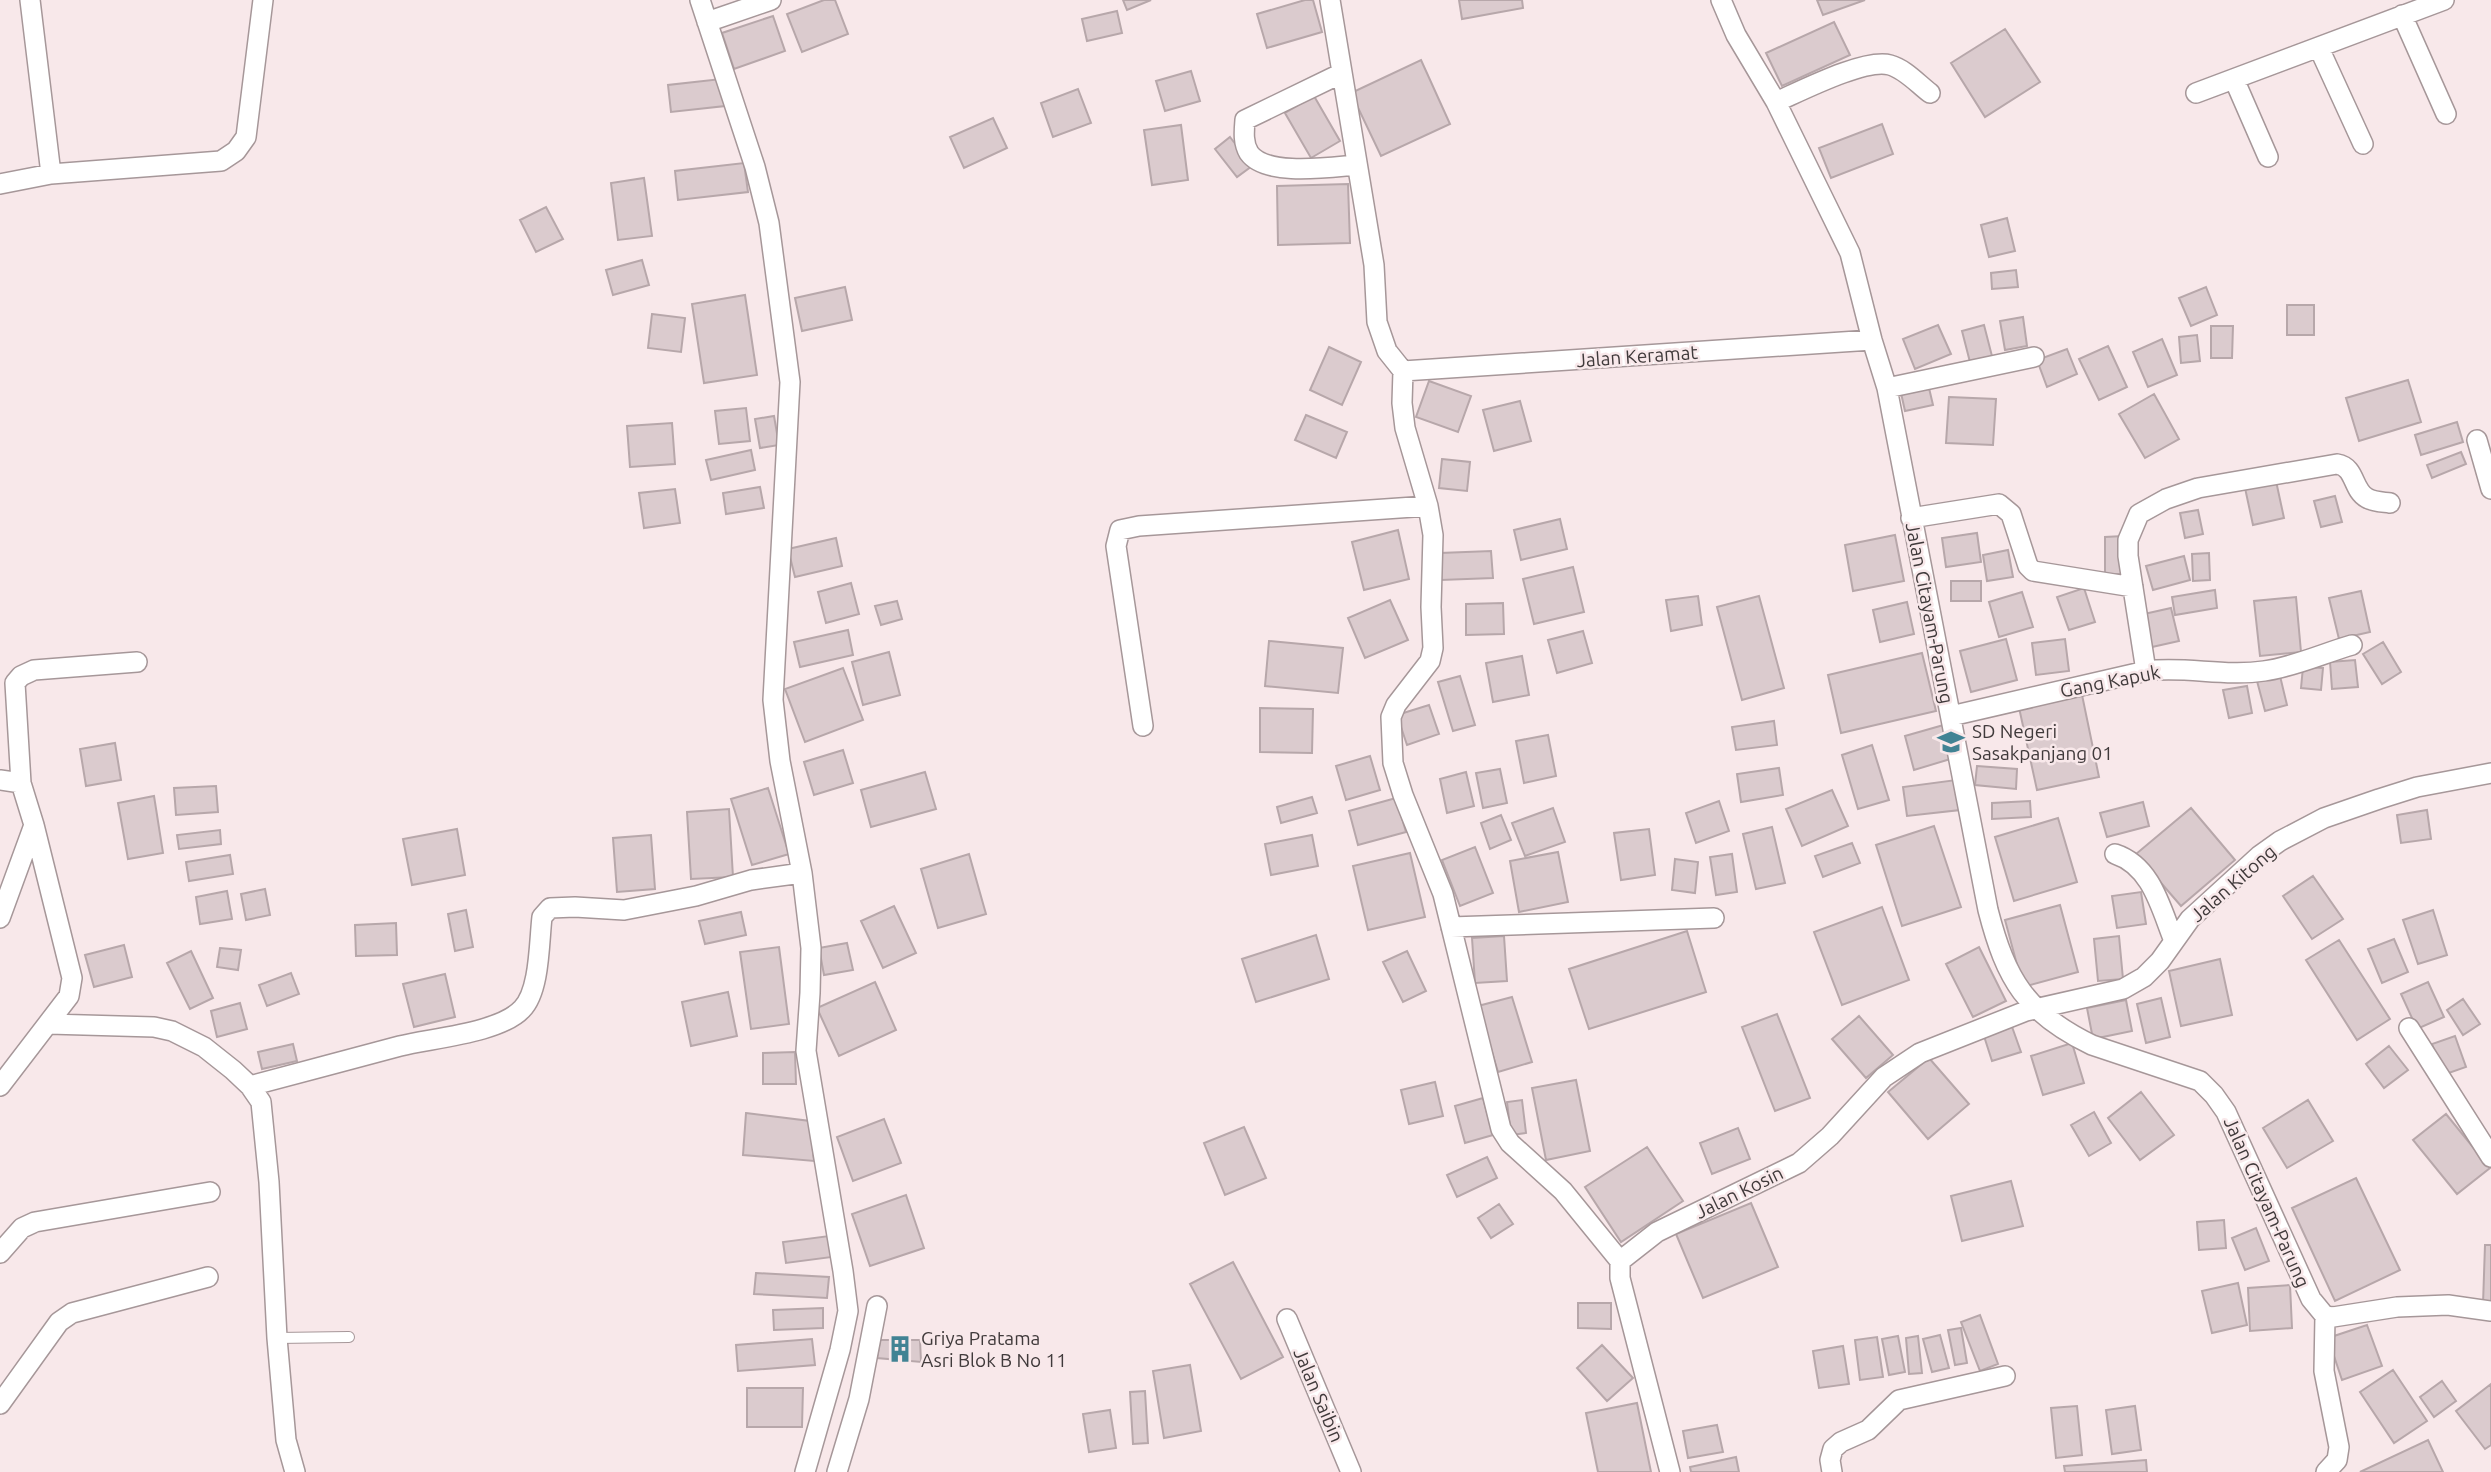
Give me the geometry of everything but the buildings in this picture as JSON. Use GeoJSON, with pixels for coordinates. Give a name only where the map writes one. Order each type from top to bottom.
{"type":"FeatureCollection","features":[{"type":"Feature","properties":{"kind":"street"},"geometry":{"type":"LineString","coordinates":[[30,0],[51,174]]}},
{"type":"Feature","properties":{"kind":"street"},"geometry":{"type":"LineString","coordinates":[[0,184],[51,174],[221,161],[236,151],[246,137],[263,0]]}},
{"type":"Feature","properties":{"kind":"street"},"geometry":{"type":"LineString","coordinates":[[700,0],[755,167],[769,223],[790,382],[773,700],[780,761],[802,873],[811,947],[806,1051],[848,1311],[840,1350],[806,1472]]}},
{"type":"Feature","properties":{"kind":"street"},"geometry":{"type":"LineString","coordinates":[[707,22],[771,0]]}},
{"type":"Feature","properties":{"kind":"street"},"geometry":{"type":"LineString","coordinates":[[1330,0],[1374,265],[1377,322],[1387,351],[1403,371],[1402,403],[1405,428],[1428,506],[1433,535],[1433,648],[1430,661],[1396,705],[1391,717],[1393,763],[1403,796],[1443,894],[1501,1129],[1517,1150],[1563,1191],[1620,1261],[1620,1278],[1670,1472]]}},
{"type":"Feature","properties":{"kind":"street","name":"Jalan Citayam-Parung"},"geometry":{"type":"LineString","coordinates":[[1721,0],[1735,35],[1776,102],[1850,253],[1871,340],[1887,388],[1988,910],[1998,948],[2027,999],[2050,1021],[2092,1045],[2200,1081],[2214,1095],[2226,1112],[2311,1299],[2325,1316]]}},
{"type":"Feature","properties":{"kind":"street"},"geometry":{"type":"LineString","coordinates":[[2196,93],[2444,0]]}},
{"type":"Feature","properties":{"kind":"street"},"geometry":{"type":"LineString","coordinates":[[2402,15],[2446,114]]}},
{"type":"Feature","properties":{"kind":"street"},"geometry":{"type":"LineString","coordinates":[[2319,48],[2363,144]]}},
{"type":"Feature","properties":{"kind":"street"},"geometry":{"type":"LineString","coordinates":[[1776,102],[1871,64],[1889,64],[1905,72],[1930,93]]}},
{"type":"Feature","properties":{"kind":"street"},"geometry":{"type":"LineString","coordinates":[[1342,73],[1245,120],[1244,138],[1250,155],[1272,167],[1357,165]]}},
{"type":"Feature","properties":{"kind":"street"},"geometry":{"type":"LineString","coordinates":[[2234,79],[2268,157]]}},
{"type":"Feature","properties":{"kind":"street","name":"Jalan Keramat"},"geometry":{"type":"LineString","coordinates":[[1403,371],[1871,340]]}},
{"type":"Feature","properties":{"kind":"street"},"geometry":{"type":"LineString","coordinates":[[1887,388],[2034,357]]}},
{"type":"Feature","properties":{"kind":"street"},"geometry":{"type":"LineString","coordinates":[[2477,440],[2491,489]]}},
{"type":"Feature","properties":{"kind":"street"},"geometry":{"type":"LineString","coordinates":[[2146,671],[2128,540],[2139,514],[2165,499],[2187,492],[2337,464],[2345,465],[2350,470],[2368,500],[2390,503]]}},
{"type":"Feature","properties":{"kind":"street"},"geometry":{"type":"LineString","coordinates":[[1911,518],[1999,504],[2011,514],[2028,566],[2033,570],[2133,587]]}},
{"type":"Feature","properties":{"kind":"street"},"geometry":{"type":"LineString","coordinates":[[1143,726],[1116,546],[1120,530],[1139,526],[1428,506]]}},
{"type":"Feature","properties":{"kind":"street","name":"Gang Kapuk"},"geometry":{"type":"LineString","coordinates":[[1951,716],[2146,671],[2267,671],[2352,645]]}},
{"type":"Feature","properties":{"kind":"street"},"geometry":{"type":"LineString","coordinates":[[0,1086],[69,996],[72,978],[21,783],[15,683],[21,676],[34,670],[137,663]]}},
{"type":"Feature","properties":{"kind":"street","name":"Jalan Kitong"},"geometry":{"type":"LineString","coordinates":[[2036,1009],[2123,989],[2144,977],[2160,961],[2190,919],[2259,856],[2324,818],[2417,787],[2491,773]]}},
{"type":"Feature","properties":{"kind":"street"},"geometry":{"type":"LineString","coordinates":[[0,780],[21,783]]}},
{"type":"Feature","properties":{"kind":"street"},"geometry":{"type":"LineString","coordinates":[[0,918],[34,825]]}},
{"type":"Feature","properties":{"kind":"street"},"geometry":{"type":"LineString","coordinates":[[2115,854],[2127,858],[2147,877],[2174,941]]}},
{"type":"Feature","properties":{"kind":"street"},"geometry":{"type":"LineString","coordinates":[[250,1086],[404,1045],[464,1034],[508,1020],[522,1010],[533,995],[542,917],[550,908],[624,911],[696,897],[751,880],[802,873]]}},
{"type":"Feature","properties":{"kind":"street"},"geometry":{"type":"LineString","coordinates":[[1451,927],[1713,918]]}},
{"type":"Feature","properties":{"kind":"street","name":"Jalan Kosin"},"geometry":{"type":"LineString","coordinates":[[1620,1261],[1657,1232],[1799,1163],[1830,1136],[1884,1077],[1899,1065],[1920,1053],[2036,1009]]}},
{"type":"Feature","properties":{"kind":"street"},"geometry":{"type":"LineString","coordinates":[[48,1024],[154,1027],[172,1031],[204,1047],[250,1086],[261,1102],[286,1440],[295,1472]]}},
{"type":"Feature","properties":{"kind":"street"},"geometry":{"type":"LineString","coordinates":[[2409,1028],[2491,1157]]}},
{"type":"Feature","properties":{"kind":"street"},"geometry":{"type":"LineString","coordinates":[[0,1252],[22,1228],[35,1222],[210,1192]]}},
{"type":"Feature","properties":{"kind":"street"},"geometry":{"type":"LineString","coordinates":[[0,1404],[59,1322],[72,1313],[208,1277]]}},
{"type":"Feature","properties":{"kind":"street"},"geometry":{"type":"LineString","coordinates":[[2326,1472],[2337,1460],[2339,1447],[2324,1371],[2325,1316],[2397,1307],[2448,1305],[2491,1311]]}},
{"type":"Feature","properties":{"kind":"street"},"geometry":{"type":"LineString","coordinates":[[837,1472],[859,1399],[877,1306]]}},
{"type":"Feature","properties":{"kind":"street","name":"Jalan Saibin"},"geometry":{"type":"LineString","coordinates":[[1287,1319],[1351,1472]]}},
{"type":"Feature","properties":{"kind":"street"},"geometry":{"type":"LineString","coordinates":[[1832,1472],[1830,1460],[1833,1449],[1841,1442],[1868,1430],[1899,1400],[2005,1376]]}},
{"type":"Feature","properties":{"kind":"lane"},"geometry":{"type":"LineString","coordinates":[[277,1338],[349,1337]]}},
{"type":"Feature","properties":{"kind":"place","name":"SD Negeri Sasakpanjang 01"},"geometry":{"type":"Point","coordinates":[1951,742]}},
{"type":"Feature","properties":{"kind":"place","name":"Griya Pratama Asri Blok B No 11"},"geometry":{"type":"Point","coordinates":[900,1349]}}]}
